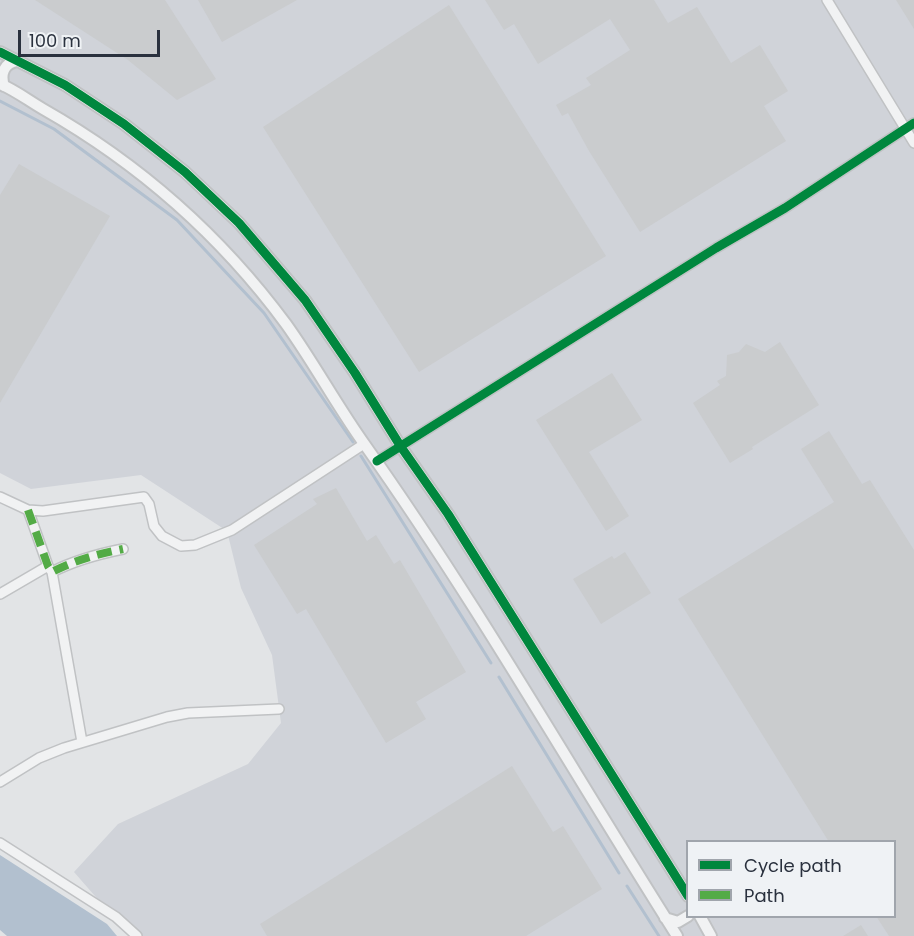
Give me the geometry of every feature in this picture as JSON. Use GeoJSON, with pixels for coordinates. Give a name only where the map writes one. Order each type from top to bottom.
{"type":"FeatureCollection","features":[{"type":"Feature","properties":{"kind":"street"},"geometry":{"type":"LineString","coordinates":[[827,0],[910,126],[914,143]]}},
{"type":"Feature","properties":{"kind":"street"},"geometry":{"type":"LineString","coordinates":[[0,52],[65,86],[124,124],[185,172],[238,223],[305,300],[355,373],[401,447],[448,514],[686,894]]}},
{"type":"Feature","properties":{"kind":"street"},"geometry":{"type":"LineString","coordinates":[[16,61],[6,65],[3,69],[2,85],[109,150],[146,178],[190,216],[284,321],[364,444],[441,555],[677,936]]}},
{"type":"Feature","properties":{"kind":"street"},"geometry":{"type":"LineString","coordinates":[[377,461],[716,248],[785,208],[910,126]]}},
{"type":"Feature","properties":{"kind":"street"},"geometry":{"type":"LineString","coordinates":[[0,497],[28,510],[55,510],[144,497],[149,504],[154,526],[162,536],[181,546],[195,545],[232,530],[364,444]]}},
{"type":"Feature","properties":{"kind":"street"},"geometry":{"type":"LineString","coordinates":[[28,510],[50,569],[82,742]]}},
{"type":"Feature","properties":{"kind":"street"},"geometry":{"type":"LineString","coordinates":[[0,594],[50,569],[123,549]]}},
{"type":"Feature","properties":{"kind":"street"},"geometry":{"type":"LineString","coordinates":[[0,782],[39,758],[82,742],[167,717],[188,713],[279,709]]}},
{"type":"Feature","properties":{"kind":"street"},"geometry":{"type":"LineString","coordinates":[[0,843],[116,917],[137,936]]}},
{"type":"Feature","properties":{"kind":"street"},"geometry":{"type":"LineString","coordinates":[[665,918],[678,922],[686,917]]}},
{"type":"Feature","properties":{"kind":"street"},"geometry":{"type":"LineString","coordinates":[[701,918],[711,936],[704,936]]}},
{"type":"Feature","properties":{"kind":"shaded area"},"geometry":{"type":"Polygon","coordinates":[[[0,0],[914,0],[914,936],[132,936],[74,872],[118,824],[248,764],[281,723],[272,655],[241,588],[227,531],[141,475],[31,489],[0,473],[0,0]]]}},
{"type":"Feature","properties":{"kind":"water"},"geometry":{"type":"Polygon","coordinates":[[[0,855],[107,924],[117,936],[7,936],[0,930],[0,855]]]}},
{"type":"Feature","properties":{"kind":"building"},"geometry":{"type":"Polygon","coordinates":[[[35,0],[165,0],[216,79],[177,100],[128,60],[35,0]]]}},
{"type":"Feature","properties":{"kind":"building"},"geometry":{"type":"Polygon","coordinates":[[[198,0],[297,0],[222,42],[198,0]]]}},
{"type":"Feature","properties":{"kind":"building"},"geometry":{"type":"Polygon","coordinates":[[[485,0],[654,0],[668,23],[697,7],[731,63],[760,45],[788,91],[764,106],[786,141],[640,232],[568,113],[562,116],[556,105],[591,85],[586,78],[630,50],[610,19],[538,64],[514,24],[504,30],[485,0]]]}},
{"type":"Feature","properties":{"kind":"building"},"geometry":{"type":"Polygon","coordinates":[[[896,0],[914,0],[914,29],[896,0]]]}},
{"type":"Feature","properties":{"kind":"building"},"geometry":{"type":"Polygon","coordinates":[[[449,5],[606,256],[419,372],[263,127],[449,5]]]}},
{"type":"Feature","properties":{"kind":"building"},"geometry":{"type":"Polygon","coordinates":[[[19,164],[110,216],[0,403],[0,195],[19,164]]]}},
{"type":"Feature","properties":{"kind":"building"},"geometry":{"type":"Polygon","coordinates":[[[780,342],[819,405],[730,463],[693,403],[720,385],[717,381],[726,376],[727,355],[739,352],[746,344],[765,352],[780,342]]]}},
{"type":"Feature","properties":{"kind":"building"},"geometry":{"type":"Polygon","coordinates":[[[612,373],[642,420],[589,452],[629,516],[606,531],[536,420],[612,373]]]}},
{"type":"Feature","properties":{"kind":"building"},"geometry":{"type":"Polygon","coordinates":[[[829,431],[862,484],[870,480],[914,550],[914,936],[889,936],[877,918],[896,918],[896,840],[828,840],[678,599],[834,502],[801,449],[829,431]]]}},
{"type":"Feature","properties":{"kind":"building"},"geometry":{"type":"Polygon","coordinates":[[[336,488],[367,541],[376,535],[394,564],[400,560],[466,672],[416,702],[426,719],[386,743],[306,609],[297,614],[254,545],[317,504],[313,499],[336,488]]]}},
{"type":"Feature","properties":{"kind":"building"},"geometry":{"type":"Polygon","coordinates":[[[625,552],[651,593],[601,624],[573,579],[612,556],[614,559],[625,552]]]}},
{"type":"Feature","properties":{"kind":"building"},"geometry":{"type":"Polygon","coordinates":[[[512,766],[553,832],[563,826],[602,889],[526,936],[267,936],[260,924],[512,766]]]}},
{"type":"Feature","properties":{"kind":"building"},"geometry":{"type":"Polygon","coordinates":[[[861,925],[868,936],[843,936],[861,925]]]}},
{"type":"Feature","properties":{"kind":"waterway"},"geometry":{"type":"LineString","coordinates":[[0,101],[54,129],[177,220],[264,313],[353,442]]}},
{"type":"Feature","properties":{"kind":"waterway"},"geometry":{"type":"LineString","coordinates":[[361,456],[491,663]]}},
{"type":"Feature","properties":{"kind":"waterway"},"geometry":{"type":"LineString","coordinates":[[499,677],[619,873]]}},
{"type":"Feature","properties":{"kind":"waterway"},"geometry":{"type":"LineString","coordinates":[[627,886],[659,936]]}},
{"type":"Feature","properties":{"kind":"marked path"},"geometry":{"type":"LineString","coordinates":[[28,510],[52,572],[87,558],[123,549]]}},
{"type":"Feature","properties":{"kind":"cycle path"},"geometry":{"type":"LineString","coordinates":[[0,52],[65,85],[124,124],[185,172],[239,223],[305,300],[355,373],[401,447],[448,514],[686,893]]}},
{"type":"Feature","properties":{"kind":"cycle path"},"geometry":{"type":"LineString","coordinates":[[377,461],[716,248],[785,208],[914,123]]}}]}
